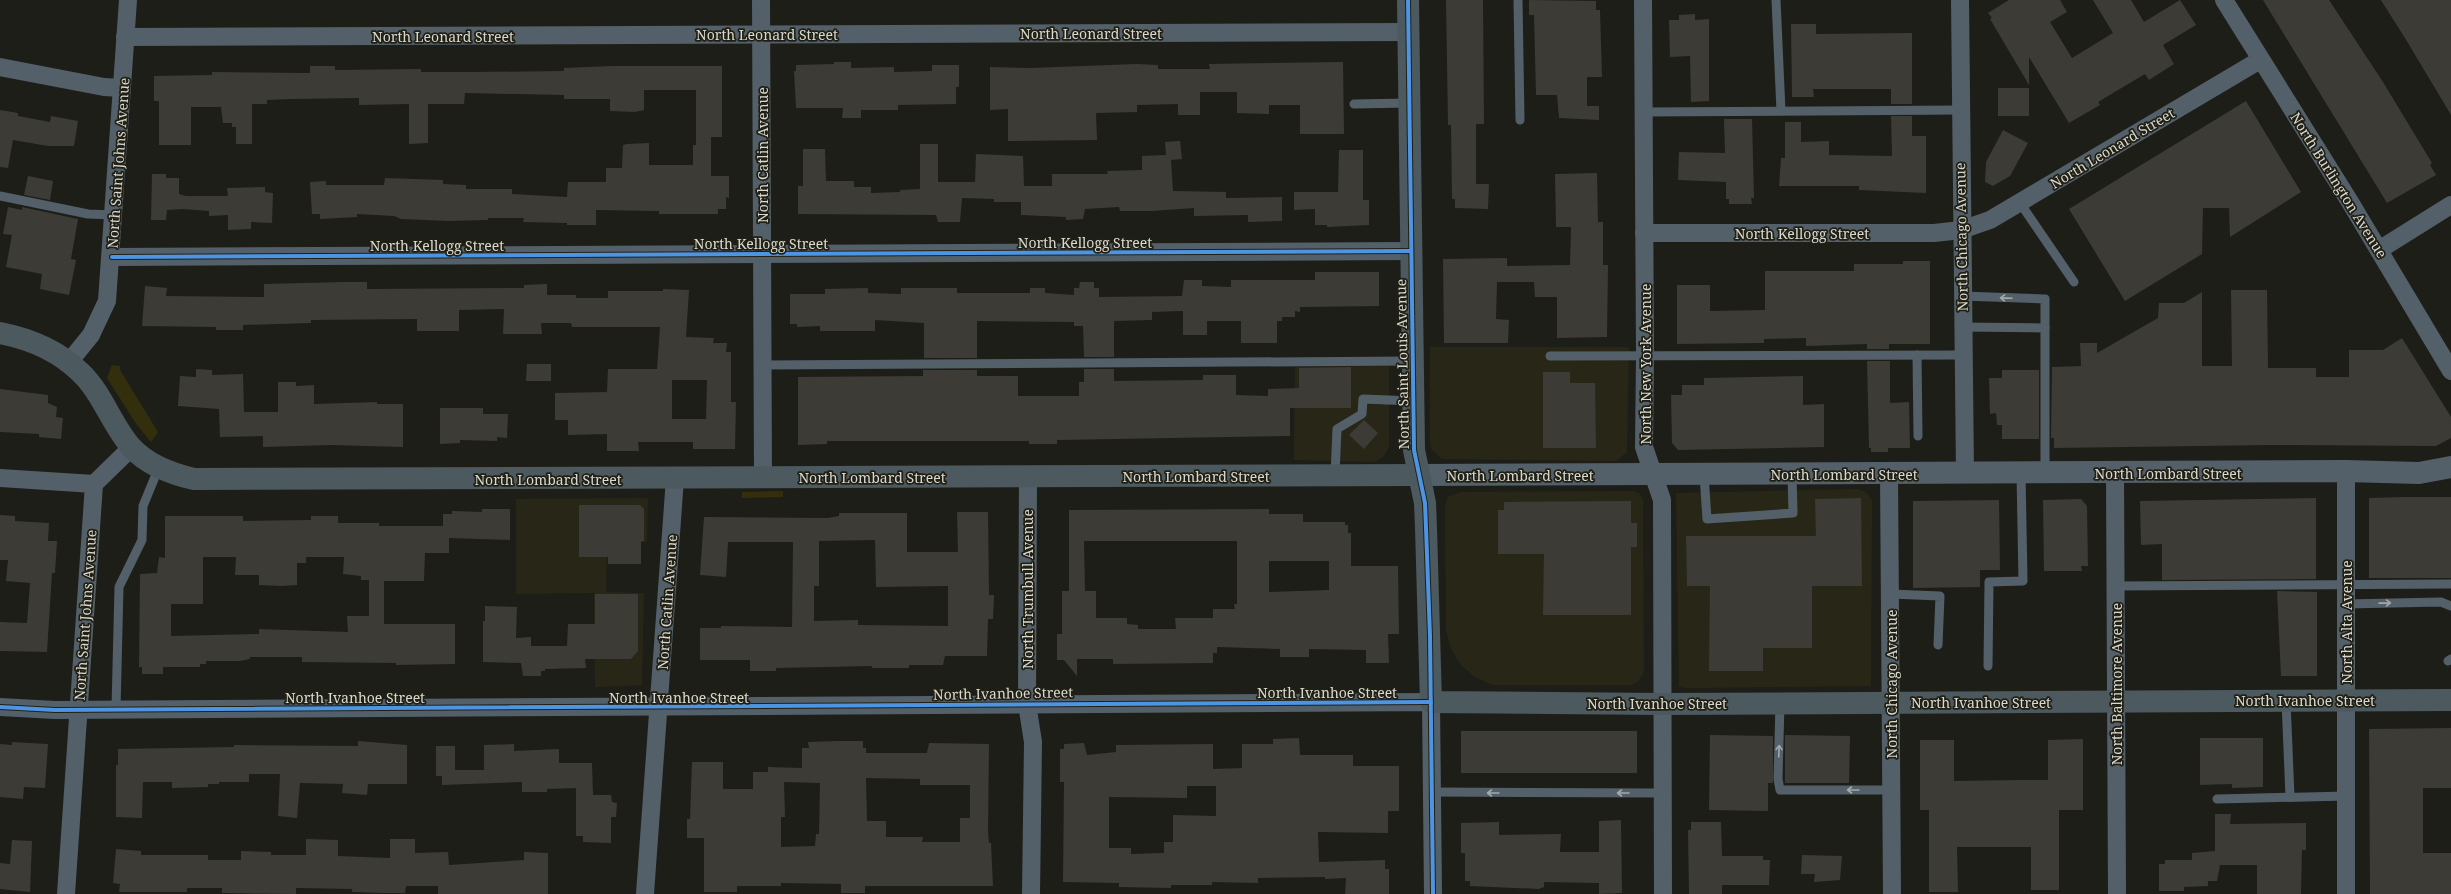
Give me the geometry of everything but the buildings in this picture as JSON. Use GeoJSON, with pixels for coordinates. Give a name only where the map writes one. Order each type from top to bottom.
{"type":"FeatureCollection","features":[{"type":"Feature","properties":{"kind":"main road","name":"North Saint Louis Avenue"},"geometry":{"type":"LineString","coordinates":[[1408,0],[1414,450],[1426,528],[1431,702]]}},
{"type":"Feature","properties":{"kind":"main road","name":"North Lombard Street"},"geometry":{"type":"LineString","coordinates":[[0,333],[42,346],[69,362],[94,388],[132,448],[159,467],[184,477],[215,480],[1419,475]]}},
{"type":"Feature","properties":{"kind":"main road","name":"North Ivanhoe Street"},"geometry":{"type":"LineString","coordinates":[[1431,702],[1662,704],[1892,701],[2117,702],[2451,700]]}},
{"type":"Feature","properties":{"kind":"street","name":"North Saint Johns Avenue"},"geometry":{"type":"LineString","coordinates":[[69,362],[91,335],[104,311],[109,292],[128,0]]}},
{"type":"Feature","properties":{"kind":"street","name":"North Catlin Avenue"},"geometry":{"type":"LineString","coordinates":[[761,0],[763,478]]}},
{"type":"Feature","properties":{"kind":"street","name":"North New York Avenue"},"geometry":{"type":"LineString","coordinates":[[1643,0],[1645,355],[1644,447],[1662,500],[1662,894]]}},
{"type":"Feature","properties":{"kind":"street","name":"North Chicago Avenue"},"geometry":{"type":"LineString","coordinates":[[1960,0],[1960,230],[1965,473]]}},
{"type":"Feature","properties":{"kind":"street","name":"North Burlington Avenue"},"geometry":{"type":"LineString","coordinates":[[2224,0],[2379,250],[2451,371]]}},
{"type":"Feature","properties":{"kind":"street","name":"North Leonard Street"},"geometry":{"type":"LineString","coordinates":[[125,38],[1408,32]]}},
{"type":"Feature","properties":{"kind":"street","name":"North Leonard Street"},"geometry":{"type":"LineString","coordinates":[[1960,230],[1990,220],[2020,203],[2260,60]]}},
{"type":"Feature","properties":{"kind":"street"},"geometry":{"type":"LineString","coordinates":[[0,67],[104,87],[122,88]]}},
{"type":"Feature","properties":{"kind":"street"},"geometry":{"type":"LineString","coordinates":[[2379,250],[2451,205]]}},
{"type":"Feature","properties":{"kind":"street","name":"North Kellogg Street"},"geometry":{"type":"LineString","coordinates":[[1644,233],[1934,232],[1960,230]]}},
{"type":"Feature","properties":{"kind":"street","name":"North Kellogg Street"},"geometry":{"type":"LineString","coordinates":[[112,257],[1411,251]]}},
{"type":"Feature","properties":{"kind":"street"},"geometry":{"type":"LineString","coordinates":[[0,478],[94,484],[132,448]]}},
{"type":"Feature","properties":{"kind":"street","name":"North Lombard Street"},"geometry":{"type":"LineString","coordinates":[[1419,475],[2346,471],[2419,472],[2451,467]]}},
{"type":"Feature","properties":{"kind":"street","name":"North Alta Avenue"},"geometry":{"type":"LineString","coordinates":[[2346,471],[2346,894]]}},
{"type":"Feature","properties":{"kind":"street","name":"North Baltimore Avenue"},"geometry":{"type":"LineString","coordinates":[[2114,473],[2117,702],[2117,894]]}},
{"type":"Feature","properties":{"kind":"street","name":"North Chicago Avenue"},"geometry":{"type":"LineString","coordinates":[[1890,474],[1892,894]]}},
{"type":"Feature","properties":{"kind":"street","name":"North Trumbull Avenue"},"geometry":{"type":"LineString","coordinates":[[1028,476],[1027,704],[1033,742],[1031,894]]}},
{"type":"Feature","properties":{"kind":"street","name":"North Catlin Avenue"},"geometry":{"type":"LineString","coordinates":[[645,894],[660,708],[675,478]]}},
{"type":"Feature","properties":{"kind":"street","name":"North Saint Johns Avenue"},"geometry":{"type":"LineString","coordinates":[[66,894],[94,484]]}},
{"type":"Feature","properties":{"kind":"street","name":"North Ivanhoe Street"},"geometry":{"type":"LineString","coordinates":[[0,707],[79,710],[116,708],[660,708],[1431,702]]}},
{"type":"Feature","properties":{"kind":"street","name":"North Saint Louis Avenue"},"geometry":{"type":"LineString","coordinates":[[1431,702],[1433,894]]}},
{"type":"Feature","properties":{"kind":"lane"},"geometry":{"type":"LineString","coordinates":[[1518,0],[1520,120]]}},
{"type":"Feature","properties":{"kind":"lane"},"geometry":{"type":"LineString","coordinates":[[1776,0],[1781,111]]}},
{"type":"Feature","properties":{"kind":"lane"},"geometry":{"type":"LineString","coordinates":[[1354,104],[1409,103]]}},
{"type":"Feature","properties":{"kind":"lane"},"geometry":{"type":"LineString","coordinates":[[1643,112],[1960,110]]}},
{"type":"Feature","properties":{"kind":"lane"},"geometry":{"type":"LineString","coordinates":[[0,196],[88,214],[114,215]]}},
{"type":"Feature","properties":{"kind":"lane"},"geometry":{"type":"LineString","coordinates":[[2020,203],[2074,282]]}},
{"type":"Feature","properties":{"kind":"lane"},"geometry":{"type":"LineString","coordinates":[[1962,296],[2045,299],[2045,473]]}},
{"type":"Feature","properties":{"kind":"lane"},"geometry":{"type":"LineString","coordinates":[[1962,327],[2045,328]]}},
{"type":"Feature","properties":{"kind":"lane"},"geometry":{"type":"LineString","coordinates":[[1917,355],[1918,436]]}},
{"type":"Feature","properties":{"kind":"lane"},"geometry":{"type":"LineString","coordinates":[[1550,356],[1963,355]]}},
{"type":"Feature","properties":{"kind":"lane"},"geometry":{"type":"LineString","coordinates":[[763,365],[1412,361]]}},
{"type":"Feature","properties":{"kind":"lane"},"geometry":{"type":"LineString","coordinates":[[1336,475],[1337,429],[1362,414],[1363,400],[1413,400]]}},
{"type":"Feature","properties":{"kind":"lane"},"geometry":{"type":"LineString","coordinates":[[116,708],[119,586],[142,540],[143,506],[159,467]]}},
{"type":"Feature","properties":{"kind":"lane"},"geometry":{"type":"LineString","coordinates":[[1988,666],[1989,582],[2023,581],[2021,473]]}},
{"type":"Feature","properties":{"kind":"lane"},"geometry":{"type":"LineString","coordinates":[[1704,474],[1707,519],[1793,513],[1792,474]]}},
{"type":"Feature","properties":{"kind":"lane"},"geometry":{"type":"LineString","coordinates":[[2115,586],[2451,584]]}},
{"type":"Feature","properties":{"kind":"lane"},"geometry":{"type":"LineString","coordinates":[[1891,594],[1940,596],[1938,645]]}},
{"type":"Feature","properties":{"kind":"lane"},"geometry":{"type":"LineString","coordinates":[[2346,604],[2441,602],[2451,606]]}},
{"type":"Feature","properties":{"kind":"lane"},"geometry":{"type":"LineString","coordinates":[[2286,700],[2290,797]]}},
{"type":"Feature","properties":{"kind":"lane"},"geometry":{"type":"LineString","coordinates":[[1780,702],[1778,779],[1780,790],[1892,790]]}},
{"type":"Feature","properties":{"kind":"lane"},"geometry":{"type":"LineString","coordinates":[[1432,792],[1662,793]]}},
{"type":"Feature","properties":{"kind":"lane"},"geometry":{"type":"LineString","coordinates":[[2217,799],[2346,796]]}},
{"type":"Feature","properties":{"kind":"shaded area"},"geometry":{"type":"Polygon","coordinates":[[[1430,347],[1629,347],[1627,452],[1616,461],[1442,459],[1432,450],[1430,444],[1430,347]]]}},
{"type":"Feature","properties":{"kind":"shaded area"},"geometry":{"type":"Polygon","coordinates":[[[112,365],[120,366],[120,370],[158,432],[151,442],[137,425],[107,378],[112,365]]]}},
{"type":"Feature","properties":{"kind":"shaded area"},"geometry":{"type":"Polygon","coordinates":[[[1389,366],[1389,446],[1384,456],[1374,462],[1294,460],[1295,367],[1389,366]]]}},
{"type":"Feature","properties":{"kind":"shaded area"},"geometry":{"type":"Polygon","coordinates":[[[1859,489],[1867,493],[1872,500],[1871,686],[1687,688],[1679,686],[1676,493],[1859,489]]]}},
{"type":"Feature","properties":{"kind":"shaded area"},"geometry":{"type":"Polygon","coordinates":[[[783,491],[783,497],[742,498],[742,492],[783,491]]]}},
{"type":"Feature","properties":{"kind":"shaded area"},"geometry":{"type":"Polygon","coordinates":[[[1634,491],[1640,494],[1643,500],[1644,671],[1639,681],[1631,685],[1492,685],[1475,677],[1461,665],[1451,649],[1446,630],[1445,505],[1448,497],[1460,492],[1634,491]]]}},
{"type":"Feature","properties":{"kind":"shaded area"},"geometry":{"type":"Polygon","coordinates":[[[648,498],[647,542],[607,542],[606,592],[644,593],[642,685],[595,687],[594,593],[516,594],[516,499],[648,498]]]}},
{"type":"Feature","properties":{"kind":"cycle path"},"geometry":{"type":"LineString","coordinates":[[1408,0],[1414,450],[1425,503],[1430,636],[1433,894]]}},
{"type":"Feature","properties":{"kind":"cycle path"},"geometry":{"type":"LineString","coordinates":[[112,257],[1411,251]]}},
{"type":"Feature","properties":{"kind":"cycle path"},"geometry":{"type":"LineString","coordinates":[[0,707],[55,710],[1431,702]]}}]}
